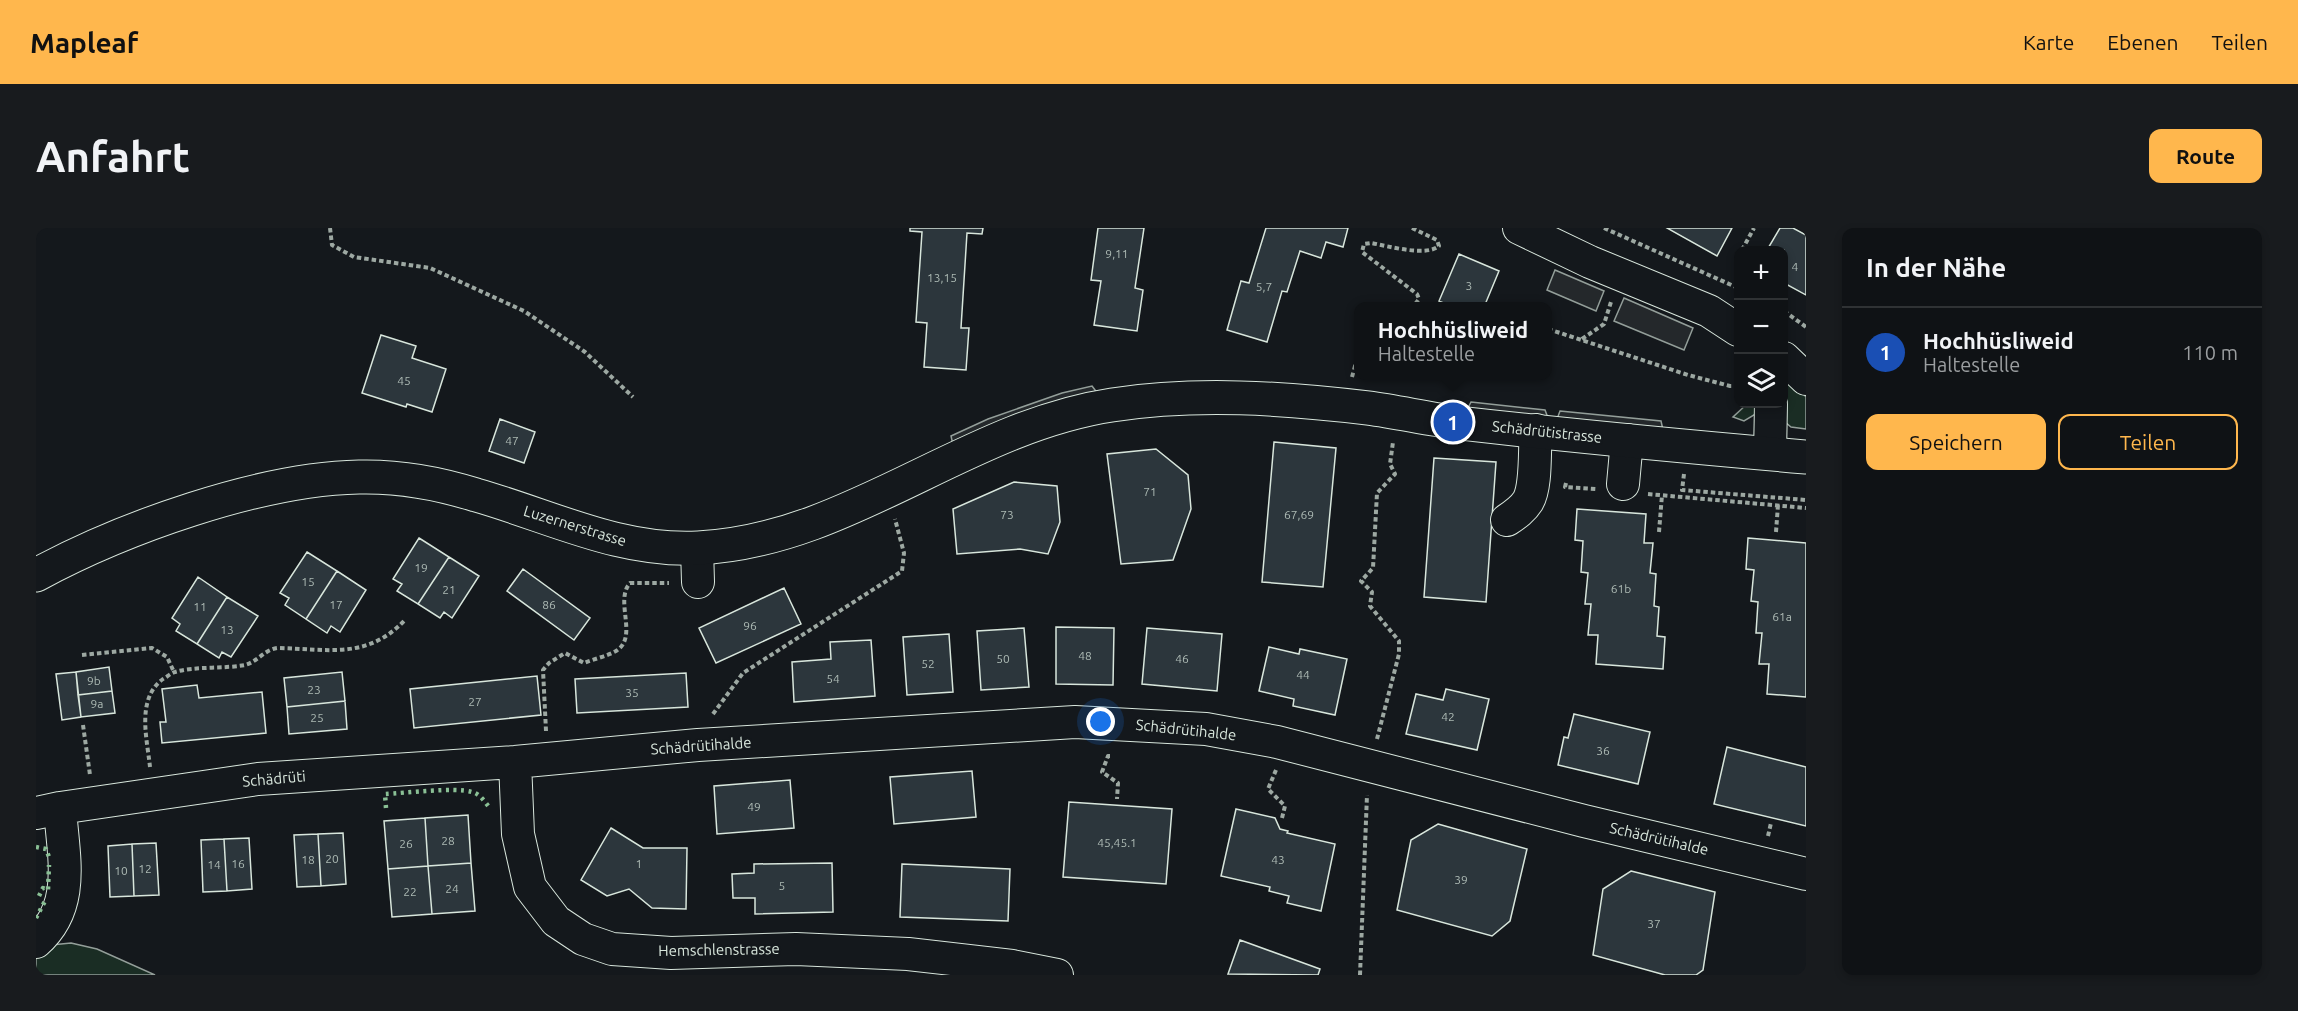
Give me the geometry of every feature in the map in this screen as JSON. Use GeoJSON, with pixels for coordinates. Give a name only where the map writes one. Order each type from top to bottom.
{"type":"FeatureCollection","features":[{"type":"Feature","properties":{"kind":"main road","name":"Schädrütistrasse"},"geometry":{"type":"LineString","coordinates":[[1216,398],[1245,397],[1371,408],[1453,422],[1806,457]]}},
{"type":"Feature","properties":{"kind":"main road","name":"Luzernerstrasse"},"geometry":{"type":"LineString","coordinates":[[36,575],[139,528],[211,504],[296,484],[354,477],[422,482],[481,496],[602,537],[637,544],[697,548],[754,540],[807,525],[886,492],[986,444],[1047,420],[1118,404],[1149,400],[1216,398]]}},
{"type":"Feature","properties":{"kind":"street"},"geometry":{"type":"LineString","coordinates":[[1519,228],[1590,262],[1709,310],[1734,327]]}},
{"type":"Feature","properties":{"kind":"street"},"geometry":{"type":"LineString","coordinates":[[1788,362],[1806,379]]}},
{"type":"Feature","properties":{"kind":"street"},"geometry":{"type":"LineString","coordinates":[[1770,454],[1772,408]]}},
{"type":"Feature","properties":{"kind":"street"},"geometry":{"type":"LineString","coordinates":[[1508,520],[1519,512],[1529,499],[1536,430]]}},
{"type":"Feature","properties":{"kind":"street"},"geometry":{"type":"LineString","coordinates":[[1620,489],[1627,440]]}},
{"type":"Feature","properties":{"kind":"street"},"geometry":{"type":"LineString","coordinates":[[697,548],[698,582]]}},
{"type":"Feature","properties":{"kind":"street","name":"Schädrütihalde"},"geometry":{"type":"LineString","coordinates":[[515,762],[698,745],[1075,722],[1206,729],[1296,746],[1584,821],[1806,874]]}},
{"type":"Feature","properties":{"kind":"street","name":"Schädrüti"},"geometry":{"type":"LineString","coordinates":[[48,811],[258,779],[515,762]]}},
{"type":"Feature","properties":{"kind":"street","name":"Hemschlenstrasse"},"geometry":{"type":"LineString","coordinates":[[515,762],[519,834],[530,887],[556,921],[583,939],[612,949],[671,953],[796,949],[908,954],[1011,966],[1057,975]]}},
{"type":"Feature","properties":{"kind":"street"},"geometry":{"type":"LineString","coordinates":[[36,942],[54,924],[66,885],[48,811]]}},
{"type":"Feature","properties":{"kind":"path"},"geometry":{"type":"LineString","coordinates":[[330,228],[332,246],[354,257],[430,268],[524,311],[585,352],[633,398]]}},
{"type":"Feature","properties":{"kind":"path"},"geometry":{"type":"LineString","coordinates":[[1412,228],[1437,240],[1439,246],[1435,250],[1423,250],[1371,243],[1364,244],[1362,252],[1417,294],[1419,299],[1416,302]]}},
{"type":"Feature","properties":{"kind":"path"},"geometry":{"type":"LineString","coordinates":[[1604,228],[1734,286]]}},
{"type":"Feature","properties":{"kind":"path"},"geometry":{"type":"LineString","coordinates":[[1744,246],[1754,228]]}},
{"type":"Feature","properties":{"kind":"path"},"geometry":{"type":"LineString","coordinates":[[1582,339],[1604,324],[1613,298]]}},
{"type":"Feature","properties":{"kind":"path"},"geometry":{"type":"LineString","coordinates":[[1788,314],[1806,327]]}},
{"type":"Feature","properties":{"kind":"path"},"geometry":{"type":"LineString","coordinates":[[1552,330],[1688,375],[1734,386]]}},
{"type":"Feature","properties":{"kind":"path"},"geometry":{"type":"LineString","coordinates":[[1352,377],[1354,370]]}},
{"type":"Feature","properties":{"kind":"path"},"geometry":{"type":"LineString","coordinates":[[1375,746],[1399,654],[1399,641],[1370,606],[1372,592],[1361,581],[1373,568],[1377,493],[1395,474],[1390,464],[1395,435]]}},
{"type":"Feature","properties":{"kind":"path"},"geometry":{"type":"LineString","coordinates":[[1684,471],[1682,490],[1806,500]]}},
{"type":"Feature","properties":{"kind":"path"},"geometry":{"type":"LineString","coordinates":[[1566,475],[1565,487],[1620,489],[1806,508]]}},
{"type":"Feature","properties":{"kind":"path"},"geometry":{"type":"LineString","coordinates":[[1659,532],[1662,495]]}},
{"type":"Feature","properties":{"kind":"path"},"geometry":{"type":"LineString","coordinates":[[1776,532],[1778,505]]}},
{"type":"Feature","properties":{"kind":"path"},"geometry":{"type":"LineString","coordinates":[[709,719],[743,673],[902,571],[904,553],[892,510]]}},
{"type":"Feature","properties":{"kind":"path"},"geometry":{"type":"LineString","coordinates":[[548,759],[543,670],[549,663],[566,653],[584,663],[617,650],[623,643],[626,633],[624,598],[630,583],[698,582]]}},
{"type":"Feature","properties":{"kind":"path"},"geometry":{"type":"LineString","coordinates":[[153,794],[145,726],[147,703],[157,684],[174,672],[248,664],[269,649],[366,647],[394,632],[405,620]]}},
{"type":"Feature","properties":{"kind":"path"},"geometry":{"type":"LineString","coordinates":[[82,655],[152,648],[167,657],[174,672]]}},
{"type":"Feature","properties":{"kind":"path"},"geometry":{"type":"LineString","coordinates":[[83,725],[93,803]]}},
{"type":"Feature","properties":{"kind":"path"},"geometry":{"type":"LineString","coordinates":[[1117,799],[1118,783],[1102,772],[1108,756],[1120,756]]}},
{"type":"Feature","properties":{"kind":"path"},"geometry":{"type":"LineString","coordinates":[[1282,818],[1284,806],[1268,789],[1275,770],[1284,771]]}},
{"type":"Feature","properties":{"kind":"path"},"geometry":{"type":"LineString","coordinates":[[1360,975],[1367,790]]}},
{"type":"Feature","properties":{"kind":"path"},"geometry":{"type":"LineString","coordinates":[[1767,840],[1771,823]]}},
{"type":"Feature","properties":{"kind":"green space"},"geometry":{"type":"Polygon","coordinates":[[[1788,374],[1806,397],[1806,429],[1791,427],[1785,422],[1785,408],[1788,408],[1788,374]]]}},
{"type":"Feature","properties":{"kind":"green space"},"geometry":{"type":"Polygon","coordinates":[[[1743,408],[1758,408],[1754,415],[1744,421],[1733,417],[1743,408]]]}},
{"type":"Feature","properties":{"kind":"green space"},"geometry":{"type":"Polygon","coordinates":[[[71,943],[97,949],[155,975],[36,975],[36,955],[51,945],[71,943]]]}},
{"type":"Feature","properties":{"kind":"shaded area"},"geometry":{"type":"Polygon","coordinates":[[[1555,270],[1604,291],[1596,311],[1547,290],[1555,270]]]}},
{"type":"Feature","properties":{"kind":"shaded area"},"geometry":{"type":"Polygon","coordinates":[[[1624,298],[1693,328],[1684,350],[1614,321],[1624,298]]]}},
{"type":"Feature","properties":{"kind":"shaded area"},"geometry":{"type":"Polygon","coordinates":[[[1092,386],[1098,394],[953,445],[951,436],[988,419],[1062,393],[1092,386]]]}},
{"type":"Feature","properties":{"kind":"shaded area"},"geometry":{"type":"Polygon","coordinates":[[[1471,402],[1545,410],[1548,418],[1467,410],[1471,402]]]}},
{"type":"Feature","properties":{"kind":"shaded area"},"geometry":{"type":"Polygon","coordinates":[[[1560,411],[1661,421],[1663,430],[1557,419],[1560,411]]]}},
{"type":"Feature","properties":{"kind":"building"},"geometry":{"type":"Polygon","coordinates":[[[910,228],[983,228],[982,234],[967,233],[961,328],[969,328],[966,370],[924,367],[927,323],[916,322],[922,232],[910,231],[910,228]]]}},
{"type":"Feature","properties":{"kind":"building"},"geometry":{"type":"Polygon","coordinates":[[[1098,228],[1144,228],[1135,288],[1143,290],[1137,331],[1094,325],[1101,281],[1091,280],[1098,228]]]}},
{"type":"Feature","properties":{"kind":"building"},"geometry":{"type":"Polygon","coordinates":[[[1266,228],[1348,228],[1343,247],[1326,242],[1321,258],[1300,251],[1287,292],[1282,291],[1267,342],[1227,330],[1241,281],[1249,283],[1266,228]]]}},
{"type":"Feature","properties":{"kind":"building"},"geometry":{"type":"Polygon","coordinates":[[[1667,228],[1732,228],[1717,256],[1667,228]]]}},
{"type":"Feature","properties":{"kind":"building"},"geometry":{"type":"Polygon","coordinates":[[[1780,228],[1793,228],[1806,235],[1806,295],[1788,285],[1788,246],[1769,246],[1780,228]]]}},
{"type":"Feature","properties":{"kind":"building"},"geometry":{"type":"Polygon","coordinates":[[[1459,254],[1499,271],[1486,302],[1439,301],[1459,254]]]}},
{"type":"Feature","properties":{"kind":"building"},"geometry":{"type":"Polygon","coordinates":[[[381,335],[416,346],[412,358],[446,369],[432,412],[407,404],[406,407],[362,393],[381,335]]]}},
{"type":"Feature","properties":{"kind":"building"},"geometry":{"type":"Polygon","coordinates":[[[500,419],[535,432],[524,463],[489,451],[500,419]]]}},
{"type":"Feature","properties":{"kind":"building"},"geometry":{"type":"Polygon","coordinates":[[[1274,442],[1336,448],[1323,587],[1262,582],[1274,442]]]}},
{"type":"Feature","properties":{"kind":"building"},"geometry":{"type":"Polygon","coordinates":[[[1156,449],[1188,475],[1191,509],[1173,560],[1121,564],[1107,454],[1156,449]]]}},
{"type":"Feature","properties":{"kind":"building"},"geometry":{"type":"Polygon","coordinates":[[[1434,458],[1496,462],[1486,602],[1424,597],[1434,458]]]}},
{"type":"Feature","properties":{"kind":"building"},"geometry":{"type":"Polygon","coordinates":[[[1014,482],[1057,486],[1060,522],[1048,554],[1020,549],[957,554],[953,509],[1014,482]]]}},
{"type":"Feature","properties":{"kind":"building"},"geometry":{"type":"Polygon","coordinates":[[[1577,509],[1646,514],[1644,543],[1653,543],[1650,573],[1656,574],[1654,606],[1659,607],[1657,636],[1665,637],[1663,669],[1596,664],[1598,635],[1588,635],[1591,604],[1585,604],[1588,573],[1581,572],[1583,541],[1575,540],[1577,509]]]}},
{"type":"Feature","properties":{"kind":"building"},"geometry":{"type":"Polygon","coordinates":[[[419,538],[449,557],[418,604],[397,591],[402,584],[393,579],[419,538]]]}},
{"type":"Feature","properties":{"kind":"building"},"geometry":{"type":"Polygon","coordinates":[[[1748,538],[1806,543],[1806,697],[1767,694],[1769,664],[1759,664],[1762,633],[1756,633],[1758,602],[1751,601],[1754,570],[1746,569],[1748,538]]]}},
{"type":"Feature","properties":{"kind":"building"},"geometry":{"type":"Polygon","coordinates":[[[307,552],[337,571],[306,619],[285,605],[289,598],[280,593],[307,552]]]}},
{"type":"Feature","properties":{"kind":"building"},"geometry":{"type":"Polygon","coordinates":[[[449,557],[479,576],[452,618],[444,612],[440,618],[418,604],[449,557]]]}},
{"type":"Feature","properties":{"kind":"building"},"geometry":{"type":"Polygon","coordinates":[[[523,569],[590,618],[574,640],[507,591],[523,569]]]}},
{"type":"Feature","properties":{"kind":"building"},"geometry":{"type":"Polygon","coordinates":[[[337,571],[366,590],[340,632],[331,626],[327,633],[306,619],[337,571]]]}},
{"type":"Feature","properties":{"kind":"building"},"geometry":{"type":"Polygon","coordinates":[[[198,577],[227,597],[197,644],[176,631],[180,624],[172,618],[198,577]]]}},
{"type":"Feature","properties":{"kind":"building"},"geometry":{"type":"Polygon","coordinates":[[[784,588],[801,624],[716,663],[699,628],[784,588]]]}},
{"type":"Feature","properties":{"kind":"building"},"geometry":{"type":"Polygon","coordinates":[[[227,597],[258,616],[231,657],[222,652],[219,658],[197,644],[227,597]]]}},
{"type":"Feature","properties":{"kind":"building"},"geometry":{"type":"Polygon","coordinates":[[[1056,627],[1114,628],[1113,685],[1056,684],[1056,627]]]}},
{"type":"Feature","properties":{"kind":"building"},"geometry":{"type":"Polygon","coordinates":[[[1024,628],[1029,687],[981,690],[977,631],[1024,628]]]}},
{"type":"Feature","properties":{"kind":"building"},"geometry":{"type":"Polygon","coordinates":[[[1147,628],[1222,634],[1217,691],[1142,684],[1147,628]]]}},
{"type":"Feature","properties":{"kind":"building"},"geometry":{"type":"Polygon","coordinates":[[[949,634],[953,692],[907,695],[903,637],[949,634]]]}},
{"type":"Feature","properties":{"kind":"building"},"geometry":{"type":"Polygon","coordinates":[[[871,640],[875,696],[794,702],[792,662],[831,659],[830,642],[871,640]]]}},
{"type":"Feature","properties":{"kind":"building"},"geometry":{"type":"Polygon","coordinates":[[[1269,647],[1299,654],[1300,649],[1347,659],[1335,715],[1293,706],[1294,699],[1259,691],[1269,647]]]}},
{"type":"Feature","properties":{"kind":"building"},"geometry":{"type":"Polygon","coordinates":[[[109,667],[112,691],[78,695],[76,672],[109,667]]]}},
{"type":"Feature","properties":{"kind":"building"},"geometry":{"type":"Polygon","coordinates":[[[76,672],[81,717],[62,720],[56,674],[76,672]]]}},
{"type":"Feature","properties":{"kind":"building"},"geometry":{"type":"Polygon","coordinates":[[[342,672],[345,701],[287,707],[284,678],[342,672]]]}},
{"type":"Feature","properties":{"kind":"building"},"geometry":{"type":"Polygon","coordinates":[[[686,673],[688,707],[577,713],[575,679],[686,673]]]}},
{"type":"Feature","properties":{"kind":"building"},"geometry":{"type":"Polygon","coordinates":[[[537,676],[541,715],[414,728],[410,689],[537,676]]]}},
{"type":"Feature","properties":{"kind":"building"},"geometry":{"type":"Polygon","coordinates":[[[197,685],[199,698],[262,692],[266,733],[162,743],[160,722],[166,722],[162,689],[197,685]]]}},
{"type":"Feature","properties":{"kind":"building"},"geometry":{"type":"Polygon","coordinates":[[[1446,689],[1489,699],[1477,750],[1406,734],[1416,694],[1443,700],[1446,689]]]}},
{"type":"Feature","properties":{"kind":"building"},"geometry":{"type":"Polygon","coordinates":[[[112,691],[115,713],[81,717],[78,695],[112,691]]]}},
{"type":"Feature","properties":{"kind":"building"},"geometry":{"type":"Polygon","coordinates":[[[345,701],[347,729],[289,734],[287,707],[345,701]]]}},
{"type":"Feature","properties":{"kind":"building"},"geometry":{"type":"Polygon","coordinates":[[[1574,714],[1650,732],[1638,784],[1558,765],[1564,737],[1568,738],[1574,714]]]}},
{"type":"Feature","properties":{"kind":"building"},"geometry":{"type":"Polygon","coordinates":[[[1727,747],[1806,767],[1806,826],[1714,804],[1727,747]]]}},
{"type":"Feature","properties":{"kind":"building"},"geometry":{"type":"Polygon","coordinates":[[[972,771],[976,817],[894,824],[890,777],[972,771]]]}},
{"type":"Feature","properties":{"kind":"building"},"geometry":{"type":"Polygon","coordinates":[[[790,780],[794,828],[717,834],[714,786],[790,780]]]}},
{"type":"Feature","properties":{"kind":"building"},"geometry":{"type":"Polygon","coordinates":[[[1069,802],[1172,809],[1166,884],[1063,877],[1069,802]]]}},
{"type":"Feature","properties":{"kind":"building"},"geometry":{"type":"Polygon","coordinates":[[[1236,809],[1275,818],[1280,829],[1288,831],[1287,833],[1335,844],[1321,911],[1287,903],[1289,896],[1269,891],[1270,887],[1221,876],[1236,809]]]}},
{"type":"Feature","properties":{"kind":"building"},"geometry":{"type":"Polygon","coordinates":[[[468,815],[471,863],[428,866],[425,818],[468,815]]]}},
{"type":"Feature","properties":{"kind":"building"},"geometry":{"type":"Polygon","coordinates":[[[425,818],[428,866],[388,869],[384,821],[425,818]]]}},
{"type":"Feature","properties":{"kind":"building"},"geometry":{"type":"Polygon","coordinates":[[[1438,824],[1527,849],[1510,921],[1492,936],[1397,910],[1411,840],[1438,824]]]}},
{"type":"Feature","properties":{"kind":"building"},"geometry":{"type":"Polygon","coordinates":[[[611,828],[643,848],[687,848],[686,909],[652,908],[629,889],[607,896],[581,880],[611,828]]]}},
{"type":"Feature","properties":{"kind":"building"},"geometry":{"type":"Polygon","coordinates":[[[343,833],[346,884],[321,886],[318,834],[343,833]]]}},
{"type":"Feature","properties":{"kind":"building"},"geometry":{"type":"Polygon","coordinates":[[[318,834],[321,886],[297,887],[294,835],[318,834]]]}},
{"type":"Feature","properties":{"kind":"building"},"geometry":{"type":"Polygon","coordinates":[[[249,838],[252,889],[227,891],[224,839],[249,838]]]}},
{"type":"Feature","properties":{"kind":"building"},"geometry":{"type":"Polygon","coordinates":[[[224,839],[227,891],[203,892],[201,840],[224,839]]]}},
{"type":"Feature","properties":{"kind":"building"},"geometry":{"type":"Polygon","coordinates":[[[156,843],[159,895],[134,896],[132,844],[156,843]]]}},
{"type":"Feature","properties":{"kind":"building"},"geometry":{"type":"Polygon","coordinates":[[[132,844],[134,896],[110,897],[108,846],[132,844]]]}},
{"type":"Feature","properties":{"kind":"building"},"geometry":{"type":"Polygon","coordinates":[[[471,863],[475,911],[432,914],[428,866],[471,863]]]}},
{"type":"Feature","properties":{"kind":"building"},"geometry":{"type":"Polygon","coordinates":[[[832,863],[833,912],[755,914],[755,898],[733,898],[732,874],[754,873],[754,864],[832,863]]]}},
{"type":"Feature","properties":{"kind":"building"},"geometry":{"type":"Polygon","coordinates":[[[902,864],[1010,869],[1008,921],[900,917],[902,864]]]}},
{"type":"Feature","properties":{"kind":"building"},"geometry":{"type":"Polygon","coordinates":[[[428,866],[432,914],[392,917],[388,869],[428,866]]]}},
{"type":"Feature","properties":{"kind":"building"},"geometry":{"type":"Polygon","coordinates":[[[1631,871],[1715,892],[1703,970],[1696,975],[1665,975],[1593,955],[1603,889],[1631,871]]]}},
{"type":"Feature","properties":{"kind":"building"},"geometry":{"type":"Polygon","coordinates":[[[1240,940],[1320,969],[1318,975],[1228,974],[1240,940]]]}},
{"type":"Feature","properties":{"kind":"hedge"},"geometry":{"type":"LineString","coordinates":[[386,808],[385,794],[442,790],[475,793],[489,807]]}},
{"type":"Feature","properties":{"kind":"hedge"},"geometry":{"type":"LineString","coordinates":[[36,847],[46,849],[49,857]]}},
{"type":"Feature","properties":{"kind":"hedge"},"geometry":{"type":"LineString","coordinates":[[39,896],[43,888],[48,890],[49,865]]}},
{"type":"Feature","properties":{"kind":"hedge"},"geometry":{"type":"LineString","coordinates":[[36,918],[45,901]]}},
{"type":"Feature","properties":{"kind":"place","name":"Hochhüsliweid"},"geometry":{"type":"Point","coordinates":[1453,422]}}]}
